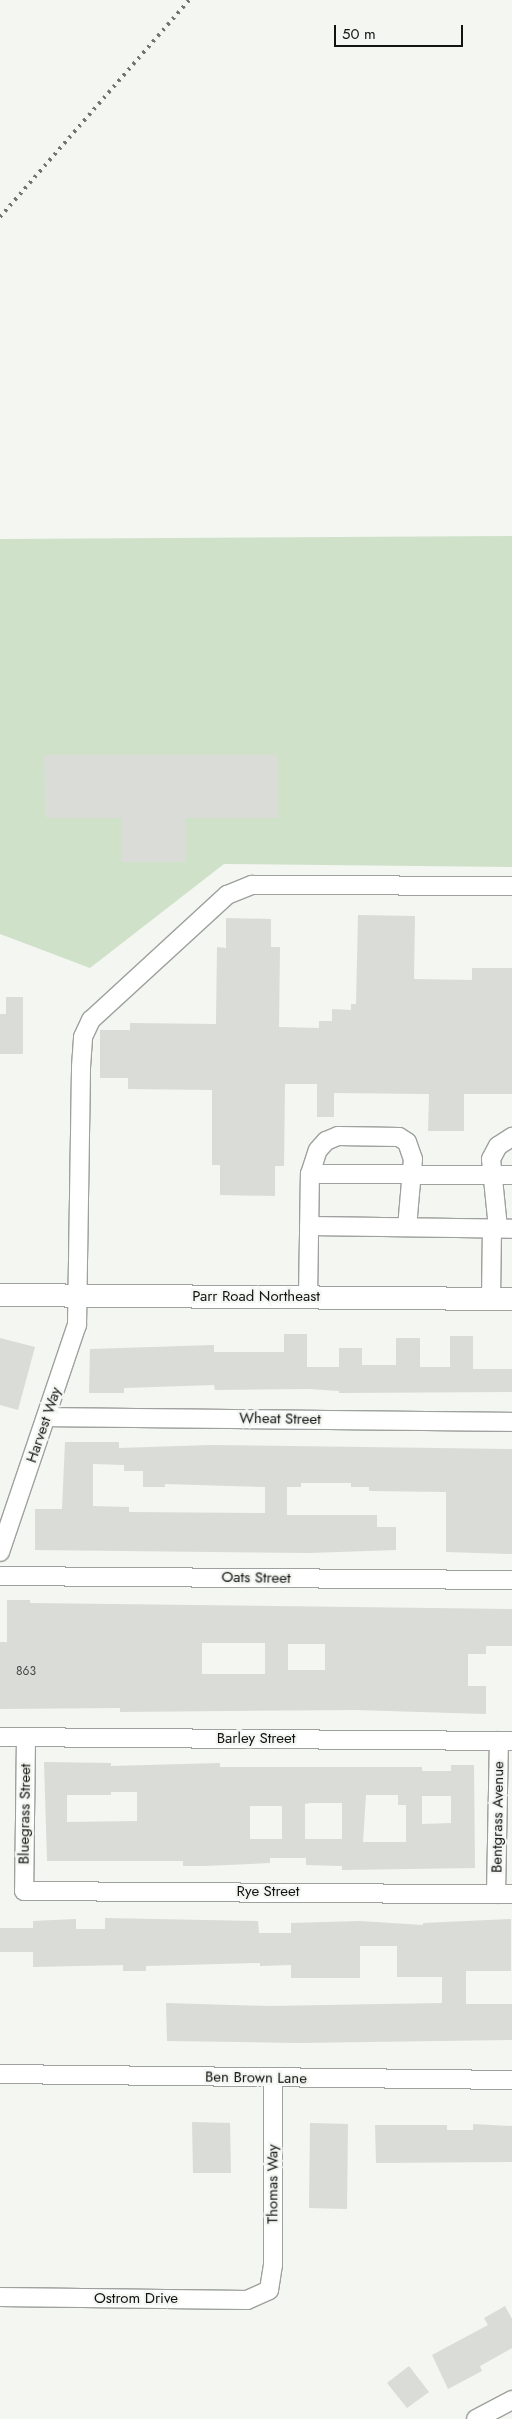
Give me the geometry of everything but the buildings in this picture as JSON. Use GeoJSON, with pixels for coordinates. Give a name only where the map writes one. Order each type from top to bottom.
{"type":"FeatureCollection","features":[{"type":"Feature","properties":{"kind":"main road","name":"Parr Road Northeast"},"geometry":{"type":"LineString","coordinates":[[0,1295],[502,1299]]}},
{"type":"Feature","properties":{"kind":"street","name":"Harvest Way"},"geometry":{"type":"LineString","coordinates":[[0,1552],[48,1417],[77,1325],[81,1067],[83,1037],[91,1020],[227,895],[252,885],[512,886]]}},
{"type":"Feature","properties":{"kind":"street"},"geometry":{"type":"LineString","coordinates":[[308,1298],[310,1174],[318,1150],[326,1142],[338,1136],[399,1138],[411,1150],[413,1174],[406,1227]]}},
{"type":"Feature","properties":{"kind":"street"},"geometry":{"type":"LineString","coordinates":[[502,1299],[500,1228],[497,1195],[491,1175],[491,1159],[498,1146],[512,1138]]}},
{"type":"Feature","properties":{"kind":"street"},"geometry":{"type":"LineString","coordinates":[[310,1174],[512,1175]]}},
{"type":"Feature","properties":{"kind":"street"},"geometry":{"type":"LineString","coordinates":[[309,1226],[500,1228]]}},
{"type":"Feature","properties":{"kind":"street","name":"Wheat Street"},"geometry":{"type":"LineString","coordinates":[[48,1417],[512,1422]]}},
{"type":"Feature","properties":{"kind":"street","name":"Oats Street"},"geometry":{"type":"LineString","coordinates":[[0,1576],[512,1580]]}},
{"type":"Feature","properties":{"kind":"street","name":"Barley Street"},"geometry":{"type":"LineString","coordinates":[[0,1736],[505,1741]]}},
{"type":"Feature","properties":{"kind":"street","name":"Bluegrass Street"},"geometry":{"type":"LineString","coordinates":[[24,1890],[26,1737]]}},
{"type":"Feature","properties":{"kind":"street","name":"Bentgrass Avenue"},"geometry":{"type":"LineString","coordinates":[[504,1894],[505,1741]]}},
{"type":"Feature","properties":{"kind":"street","name":"Rye Street"},"geometry":{"type":"LineString","coordinates":[[24,1890],[504,1894]]}},
{"type":"Feature","properties":{"kind":"street","name":"Ben Brown Lane"},"geometry":{"type":"LineString","coordinates":[[0,2074],[512,2080]]}},
{"type":"Feature","properties":{"kind":"street","name":"Thomas Way"},"geometry":{"type":"LineString","coordinates":[[269,2290],[273,2265],[273,2078]]}},
{"type":"Feature","properties":{"kind":"street","name":"Ostrom Drive"},"geometry":{"type":"LineString","coordinates":[[0,2297],[247,2300],[269,2290]]}},
{"type":"Feature","properties":{"kind":"street"},"geometry":{"type":"LineString","coordinates":[[476,2419],[512,2400]]}},
{"type":"Feature","properties":{"kind":"green space"},"geometry":{"type":"Polygon","coordinates":[[[512,536],[512,867],[224,864],[90,968],[0,934],[0,539],[512,536]]]}},
{"type":"Feature","properties":{"kind":"railway"},"geometry":{"type":"LineString","coordinates":[[0,217],[189,0]]}}]}
